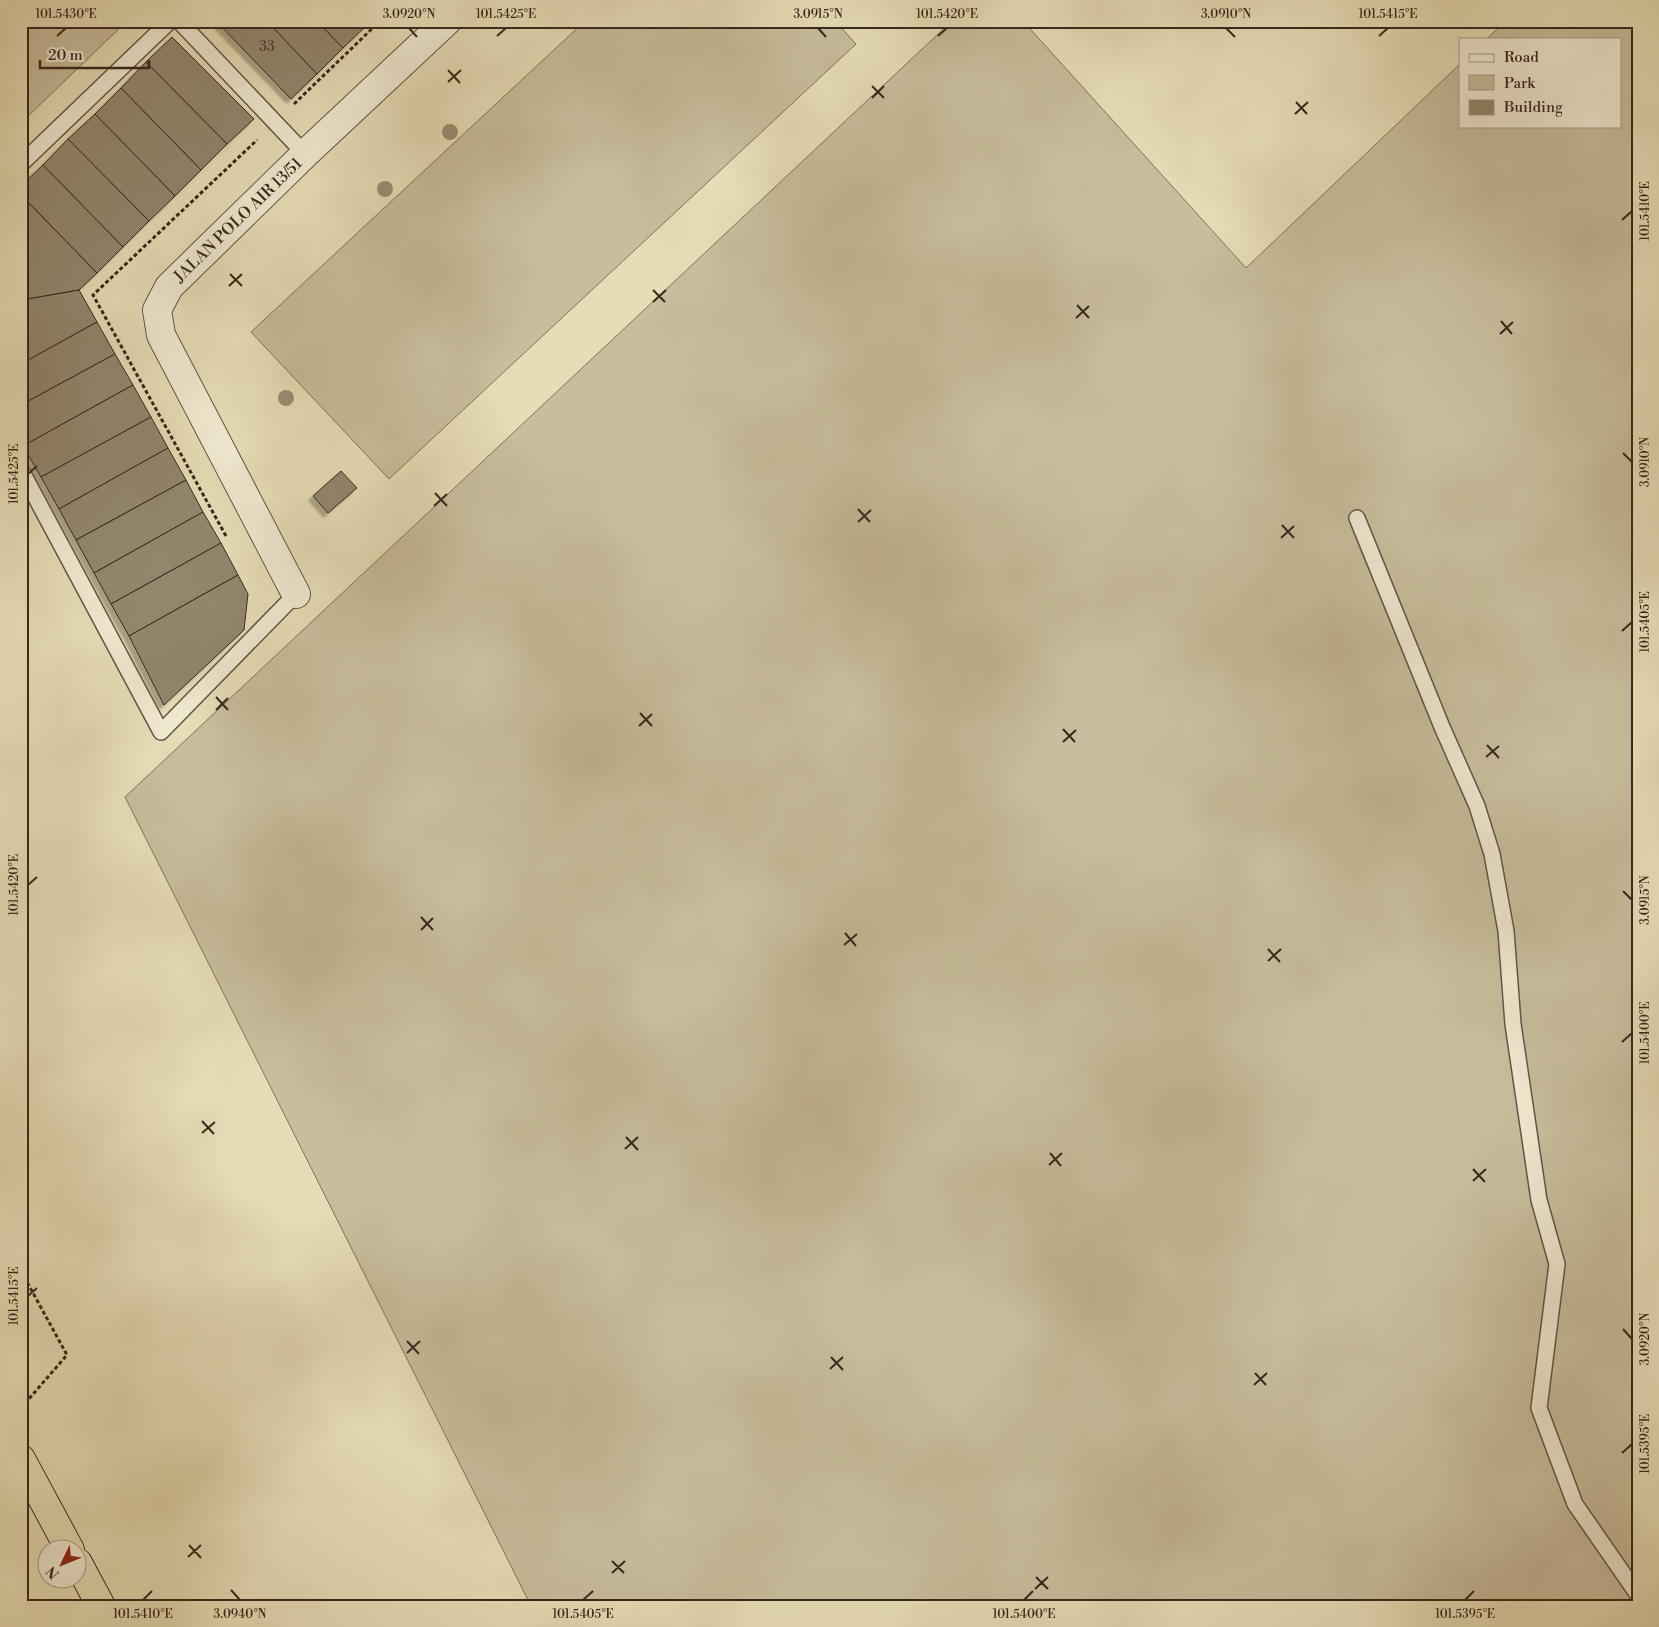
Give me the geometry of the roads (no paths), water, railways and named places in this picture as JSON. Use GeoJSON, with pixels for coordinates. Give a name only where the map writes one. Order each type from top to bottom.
{"type":"FeatureCollection","features":[{"type":"Feature","properties":{"kind":"highway"},"geometry":{"type":"LineString","coordinates":[[21,1459],[65,1540]]}},
{"type":"Feature","properties":{"kind":"highway"},"geometry":{"type":"LineString","coordinates":[[88,1583],[100,1606]]}},
{"type":"Feature","properties":{"kind":"street","name":"JALAN POLO AIR 13/51"},"geometry":{"type":"LineString","coordinates":[[296,594],[161,334],[157,310],[169,287],[305,154],[447,21]]}},
{"type":"Feature","properties":{"kind":"lane"},"geometry":{"type":"LineString","coordinates":[[21,164],[170,21]]}},
{"type":"Feature","properties":{"kind":"lane"},"geometry":{"type":"LineString","coordinates":[[179,21],[305,154]]}},
{"type":"Feature","properties":{"kind":"lane"},"geometry":{"type":"LineString","coordinates":[[21,470],[161,732],[296,594]]}},
{"type":"Feature","properties":{"kind":"lane"},"geometry":{"type":"LineString","coordinates":[[1357,518],[1442,727],[1477,806],[1492,854],[1506,931],[1513,1024],[1538,1200],[1557,1264],[1539,1408],[1575,1504],[1638,1594]]}}]}
